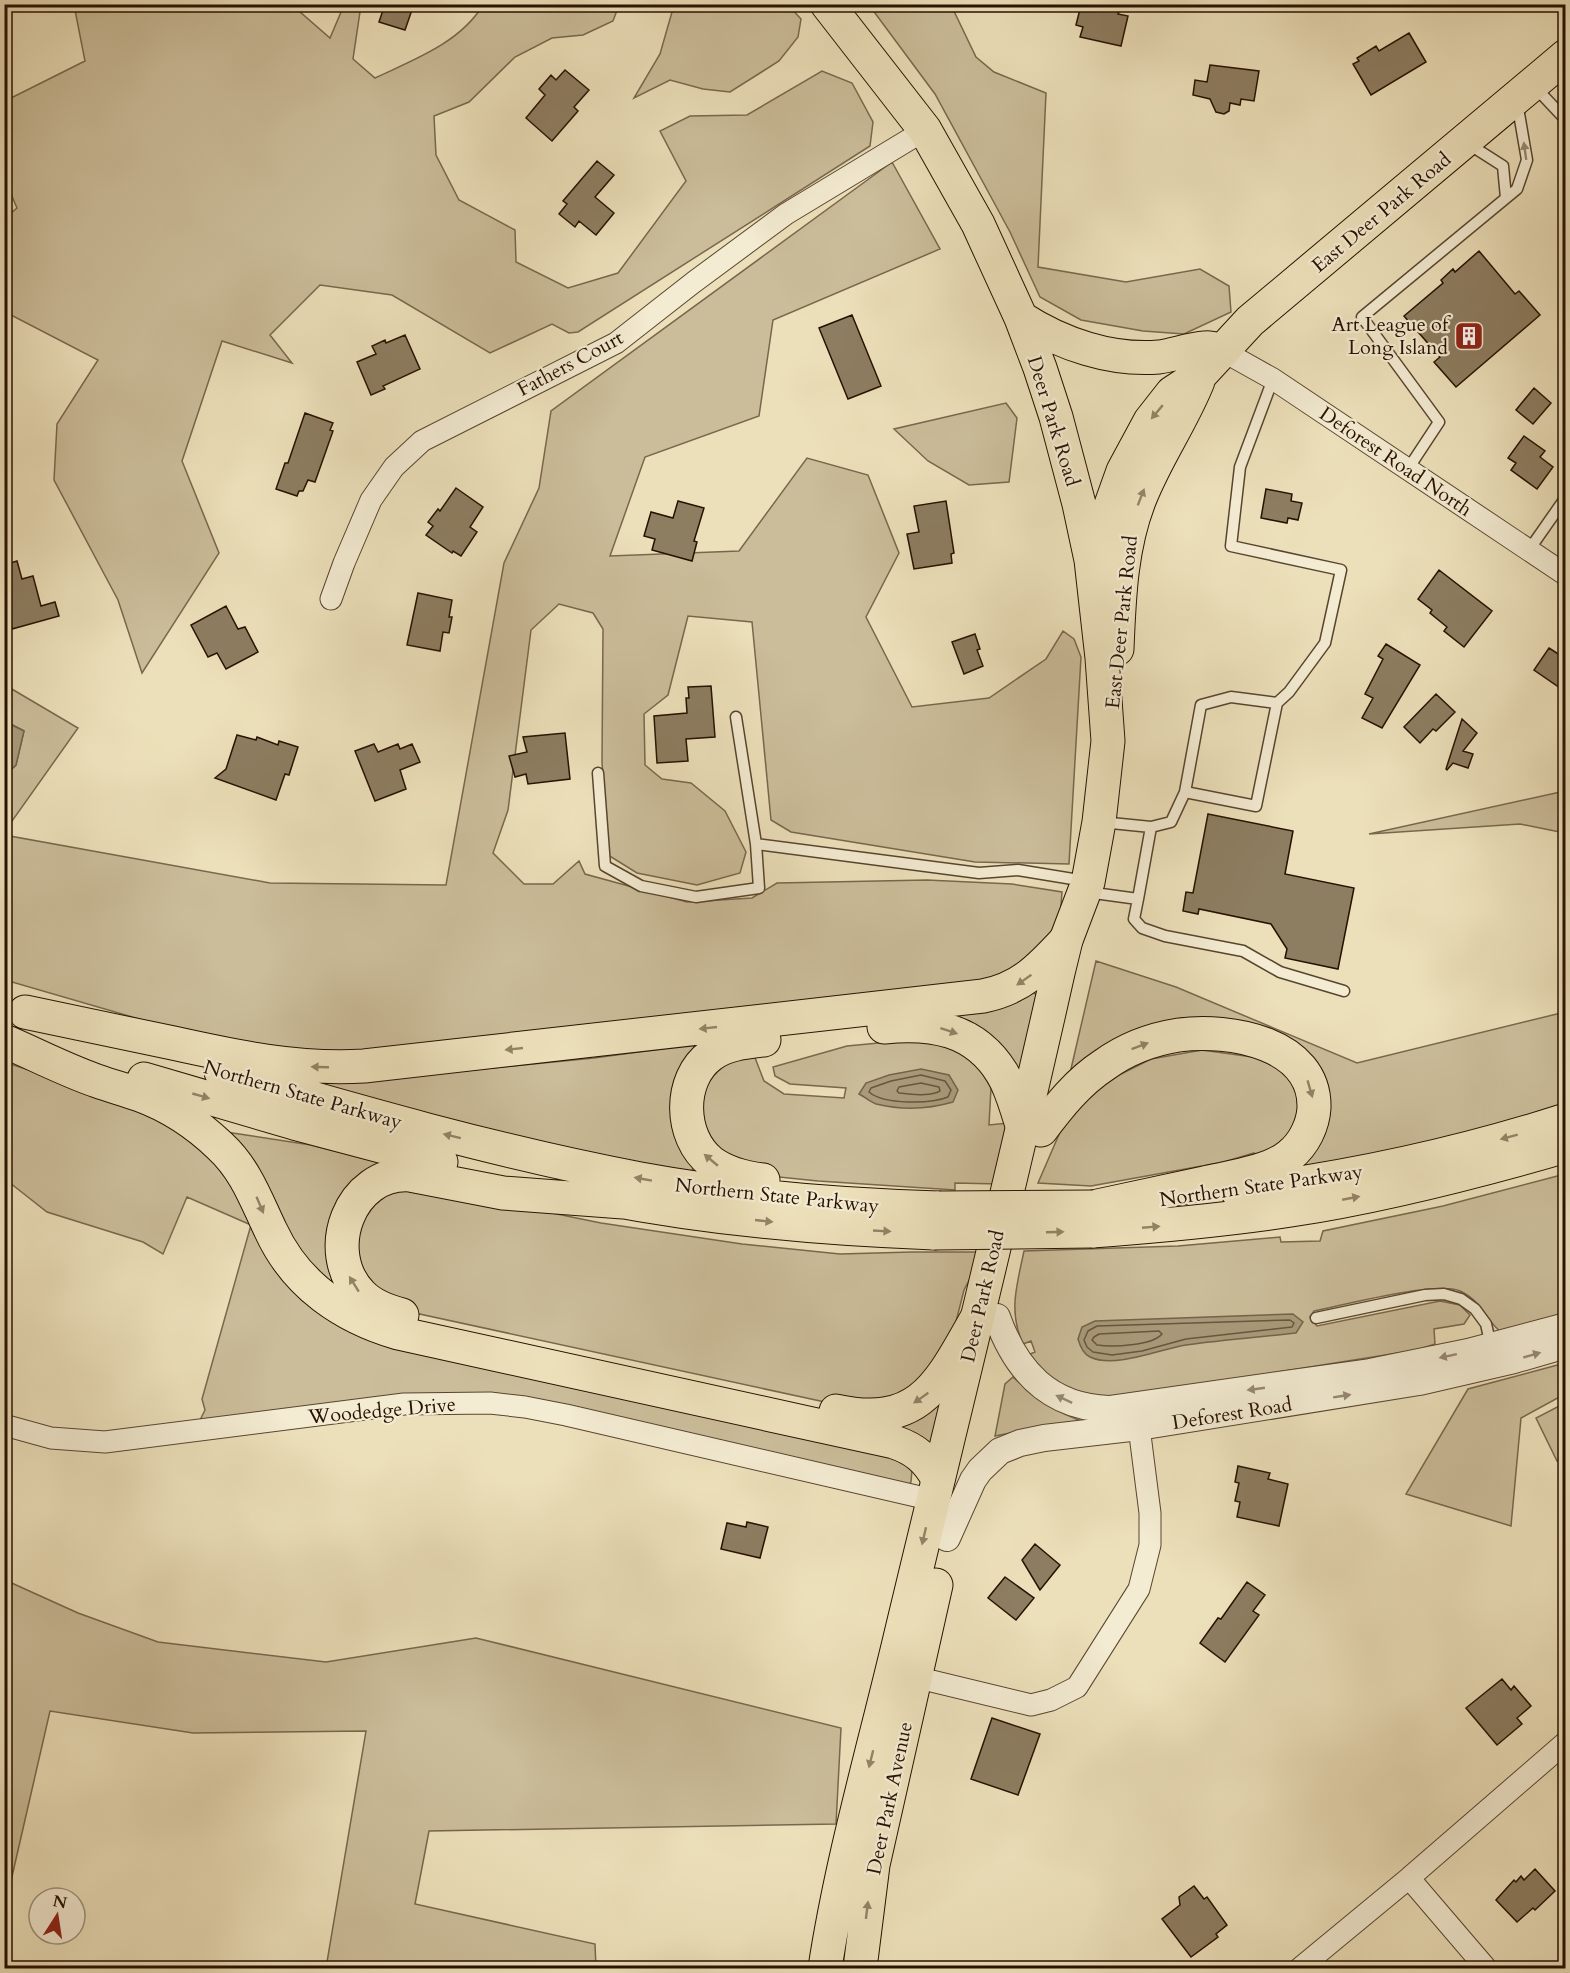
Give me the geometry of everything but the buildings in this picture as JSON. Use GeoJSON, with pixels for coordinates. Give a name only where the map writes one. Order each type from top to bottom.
{"type":"FeatureCollection","features":[{"type":"Feature","properties":{"kind":"main road","name":"Deer Park Road"},"geometry":{"type":"LineString","coordinates":[[827,4],[925,130],[978,224],[1022,318],[1056,417],[1091,560],[1108,741],[1099,822],[1086,887],[1066,940],[1032,1128]]}},
{"type":"Feature","properties":{"kind":"main road","name":"East Deer Park Road"},"geometry":{"type":"LineString","coordinates":[[1091,560],[1123,471],[1150,421],[1172,393],[1201,374],[1250,321],[1566,56]]}},
{"type":"Feature","properties":{"kind":"main road"},"geometry":{"type":"LineString","coordinates":[[978,224],[1033,298],[1057,323],[1101,353]]}},
{"type":"Feature","properties":{"kind":"main road"},"geometry":{"type":"LineString","coordinates":[[1022,318],[1035,327],[1070,343],[1101,353],[1135,358],[1161,356],[1207,347],[1223,351]]}},
{"type":"Feature","properties":{"kind":"main road","name":"East Deer Park Road"},"geometry":{"type":"LineString","coordinates":[[1108,741],[1116,671],[1119,597],[1130,530],[1140,498],[1154,466],[1188,405],[1201,374]]}},
{"type":"Feature","properties":{"kind":"main road","name":"Deer Park Road"},"geometry":{"type":"LineString","coordinates":[[926,1629],[947,1538],[987,1317],[1032,1128],[1085,944],[1086,887]]}},
{"type":"Feature","properties":{"kind":"main road"},"geometry":{"type":"LineString","coordinates":[[15,1008],[263,1061],[317,1067],[364,1066],[983,996],[997,993],[1020,983],[1043,966],[1066,940]]}},
{"type":"Feature","properties":{"kind":"main road","name":"Northern State Parkway"},"geometry":{"type":"LineString","coordinates":[[15,1008],[283,1089],[446,1134],[572,1165],[642,1179],[725,1191],[888,1206],[936,1221]]}},
{"type":"Feature","properties":{"kind":"main road"},"geometry":{"type":"LineString","coordinates":[[888,1206],[743,1176],[710,1161],[690,1130],[686,1106],[691,1082],[702,1062],[712,1053],[725,1047],[754,1041],[910,1025],[943,1029],[956,1033],[969,1041],[993,1062],[1032,1128],[1097,1069],[1122,1054],[1161,1039],[1204,1034],[1245,1038],[1280,1051],[1302,1068],[1312,1091],[1314,1115],[1311,1126],[1300,1145],[1286,1158],[1246,1173],[1093,1219]]}},
{"type":"Feature","properties":{"kind":"main road"},"geometry":{"type":"LineString","coordinates":[[4,1039],[95,1081],[155,1101],[204,1131],[230,1155],[247,1179],[278,1245],[294,1269],[327,1301],[360,1320],[382,1329],[417,1337],[894,1442],[913,1449],[932,1467],[935,1489]]}},
{"type":"Feature","properties":{"kind":"main road","name":"Northern State Parkway"},"geometry":{"type":"LineString","coordinates":[[4,1039],[360,1141],[486,1173],[623,1202],[830,1228],[936,1221],[1093,1219],[1195,1223],[1294,1210],[1440,1179],[1566,1146]]}},
{"type":"Feature","properties":{"kind":"main road","name":"Northern State Parkway"},"geometry":{"type":"LineString","coordinates":[[1093,1219],[1209,1196],[1309,1181],[1459,1150],[1566,1120]]}},
{"type":"Feature","properties":{"kind":"main road"},"geometry":{"type":"LineString","coordinates":[[623,1202],[503,1193],[423,1176],[400,1174],[378,1181],[354,1204],[342,1232],[344,1261],[348,1274],[360,1293],[379,1308],[390,1312],[862,1416],[890,1413],[917,1402],[928,1394],[987,1317]]}},
{"type":"Feature","properties":{"kind":"main road","name":"Deer Park Road"},"geometry":{"type":"LineString","coordinates":[[885,1702],[935,1489],[987,1317]]}},
{"type":"Feature","properties":{"kind":"main road","name":"Deer Park Avenue"},"geometry":{"type":"LineString","coordinates":[[860,1968],[873,1865],[926,1629]]}},
{"type":"Feature","properties":{"kind":"main road","name":"Deer Park Avenue"},"geometry":{"type":"LineString","coordinates":[[825,1968],[856,1817],[885,1702]]}},
{"type":"Feature","properties":{"kind":"street","name":"Fathers Court"},"geometry":{"type":"LineString","coordinates":[[331,599],[371,500],[394,467],[422,441],[616,343],[786,214],[925,130]]}},
{"type":"Feature","properties":{"kind":"street","name":"Deforest Road North"},"geometry":{"type":"LineString","coordinates":[[1223,351],[1273,379],[1566,575]]}},
{"type":"Feature","properties":{"kind":"street","name":"Deforest Road"},"geometry":{"type":"LineString","coordinates":[[987,1317],[1004,1336],[1017,1361],[1035,1380],[1065,1400],[1096,1408],[1136,1406],[1370,1372],[1491,1346],[1566,1326]]}},
{"type":"Feature","properties":{"kind":"street","name":"Deforest Road"},"geometry":{"type":"LineString","coordinates":[[947,1538],[973,1480],[986,1463],[1010,1446],[1030,1440],[1139,1427],[1419,1382],[1503,1363],[1566,1345]]}},
{"type":"Feature","properties":{"kind":"street","name":"Woodedge Drive"},"geometry":{"type":"LineString","coordinates":[[4,1425],[51,1438],[105,1442],[386,1406],[447,1402],[508,1405],[935,1489]]}},
{"type":"Feature","properties":{"kind":"street"},"geometry":{"type":"LineString","coordinates":[[915,1677],[1031,1705],[1051,1700],[1077,1687],[1139,1589],[1150,1545],[1150,1513],[1139,1427]]}},
{"type":"Feature","properties":{"kind":"street"},"geometry":{"type":"LineString","coordinates":[[1300,1968],[1566,1743]]}},
{"type":"Feature","properties":{"kind":"street"},"geometry":{"type":"LineString","coordinates":[[1409,1878],[1486,1968]]}},
{"type":"Feature","properties":{"kind":"lane"},"geometry":{"type":"LineString","coordinates":[[1524,91],[1566,120]]}},
{"type":"Feature","properties":{"kind":"lane"},"geometry":{"type":"LineString","coordinates":[[1408,468],[1439,422],[1362,317],[1517,189],[1527,160],[1524,91]]}},
{"type":"Feature","properties":{"kind":"lane"},"geometry":{"type":"LineString","coordinates":[[1465,142],[1503,166],[1506,198]]}},
{"type":"Feature","properties":{"kind":"lane"},"geometry":{"type":"LineString","coordinates":[[1185,792],[1256,806],[1277,703],[1289,692],[1325,643],[1341,570],[1231,546],[1240,467],[1273,379]]}},
{"type":"Feature","properties":{"kind":"lane"},"geometry":{"type":"LineString","coordinates":[[1529,550],[1566,498]]}},
{"type":"Feature","properties":{"kind":"lane"},"geometry":{"type":"LineString","coordinates":[[1099,822],[1151,827],[1170,822],[1185,792],[1201,705],[1231,697],[1277,703]]}},
{"type":"Feature","properties":{"kind":"lane"},"geometry":{"type":"LineString","coordinates":[[598,773],[605,866],[641,886],[696,897],[759,888],[756,844],[736,717]]}},
{"type":"Feature","properties":{"kind":"lane"},"geometry":{"type":"LineString","coordinates":[[1151,827],[1134,919],[1142,927],[1165,936],[1243,951],[1280,972],[1344,991]]}},
{"type":"Feature","properties":{"kind":"lane"},"geometry":{"type":"LineString","coordinates":[[756,844],[979,873],[1018,870],[1138,899]]}},
{"type":"Feature","properties":{"kind":"lane"},"geometry":{"type":"LineString","coordinates":[[1316,1318],[1425,1295],[1444,1294],[1461,1299],[1474,1308],[1486,1324],[1491,1346]]}},
{"type":"Feature","properties":{"kind":"shaded area"},"geometry":{"type":"Polygon","coordinates":[[[74,5],[297,5],[299,11],[330,38],[344,5],[361,5],[353,59],[375,78],[420,57],[449,40],[462,30],[483,5],[619,5],[613,21],[583,35],[552,38],[515,57],[469,102],[434,116],[436,155],[459,200],[515,230],[516,262],[568,288],[618,273],[686,181],[660,131],[690,116],[747,115],[822,71],[852,83],[873,122],[870,146],[578,332],[569,333],[552,324],[490,353],[392,295],[320,285],[270,335],[292,363],[222,341],[182,461],[219,553],[142,673],[118,600],[54,480],[57,424],[98,360],[9,314],[5,296],[5,218],[17,208],[5,180],[5,101],[85,61],[74,5]]]}},
{"type":"Feature","properties":{"kind":"shaded area"},"geometry":{"type":"Polygon","coordinates":[[[674,5],[788,5],[801,19],[798,37],[779,61],[730,92],[703,89],[670,80],[634,98],[660,54],[674,5]]]}},
{"type":"Feature","properties":{"kind":"shaded area"},"geometry":{"type":"Polygon","coordinates":[[[869,5],[951,5],[976,57],[994,72],[1046,93],[1038,267],[1126,282],[1200,269],[1229,286],[1231,312],[1184,334],[1143,331],[1081,320],[1040,297],[1010,232],[935,94],[869,5]]]}},
{"type":"Feature","properties":{"kind":"shaded area"},"geometry":{"type":"Polygon","coordinates":[[[892,162],[940,249],[773,320],[759,416],[645,457],[610,556],[739,551],[807,458],[868,475],[899,553],[866,617],[912,707],[989,698],[1046,659],[1063,631],[1074,639],[1081,657],[1069,864],[975,862],[791,832],[771,820],[752,622],[688,616],[668,695],[644,714],[645,765],[662,779],[691,783],[725,811],[746,852],[740,873],[697,885],[637,873],[608,855],[602,762],[603,629],[593,613],[559,604],[531,630],[508,810],[493,853],[524,884],[553,884],[579,861],[585,874],[687,902],[752,898],[777,883],[927,880],[1012,884],[1062,892],[1060,918],[1049,946],[1006,983],[377,1058],[215,1041],[5,980],[4,835],[270,883],[446,885],[504,563],[539,488],[551,411],[892,162]]]}},
{"type":"Feature","properties":{"kind":"shaded area"},"geometry":{"type":"Polygon","coordinates":[[[1006,403],[1017,418],[1009,482],[969,485],[928,461],[894,429],[1006,403]]]}},
{"type":"Feature","properties":{"kind":"shaded area"},"geometry":{"type":"Polygon","coordinates":[[[5,685],[78,728],[5,831],[5,775],[16,765],[24,731],[5,721],[5,685]]]}},
{"type":"Feature","properties":{"kind":"shaded area"},"geometry":{"type":"Polygon","coordinates":[[[1565,791],[1565,833],[1520,824],[1369,834],[1565,791]]]}},
{"type":"Feature","properties":{"kind":"shaded area"},"geometry":{"type":"Polygon","coordinates":[[[1096,961],[1176,987],[1357,1063],[1565,1012],[1565,1112],[1302,1172],[1298,1166],[1320,1144],[1326,1116],[1262,1035],[1077,1070],[1071,1069],[1096,961]]]}},
{"type":"Feature","properties":{"kind":"shaded area"},"geometry":{"type":"Polygon","coordinates":[[[1034,993],[1039,996],[1025,1076],[952,1013],[1034,993]]]}},
{"type":"Feature","properties":{"kind":"shaded area"},"geometry":{"type":"Polygon","coordinates":[[[921,1039],[957,1046],[979,1067],[991,1088],[989,1125],[1008,1123],[999,1184],[955,1183],[955,1190],[759,1175],[721,1156],[701,1132],[699,1095],[717,1068],[737,1058],[754,1055],[764,1081],[784,1094],[844,1098],[846,1088],[790,1084],[775,1076],[773,1067],[847,1046],[921,1039]]]}},
{"type":"Feature","properties":{"kind":"shaded area"},"geometry":{"type":"Polygon","coordinates":[[[705,1043],[696,1164],[690,1173],[627,1165],[308,1085],[311,1077],[433,1074],[594,1058],[705,1043]]]}},
{"type":"Feature","properties":{"kind":"shaded area"},"geometry":{"type":"Polygon","coordinates":[[[1202,1050],[1260,1058],[1291,1075],[1305,1102],[1302,1131],[1259,1162],[1254,1153],[1224,1162],[1091,1186],[1038,1183],[1067,1116],[1101,1084],[1151,1059],[1202,1050]]]}},
{"type":"Feature","properties":{"kind":"shaded area"},"geometry":{"type":"Polygon","coordinates":[[[4,1062],[123,1100],[166,1120],[211,1154],[314,1305],[905,1459],[912,1470],[911,1482],[908,1485],[477,1394],[198,1424],[205,1410],[202,1399],[251,1225],[187,1197],[163,1254],[143,1242],[47,1212],[5,1179],[4,1062]]]}},
{"type":"Feature","properties":{"kind":"shaded area"},"geometry":{"type":"Polygon","coordinates":[[[226,1132],[311,1145],[389,1165],[364,1183],[341,1282],[329,1296],[226,1132]]]}},
{"type":"Feature","properties":{"kind":"shaded area"},"geometry":{"type":"Polygon","coordinates":[[[1565,1174],[1565,1314],[1502,1333],[1473,1300],[1460,1291],[1431,1289],[1411,1291],[1314,1311],[1310,1317],[1317,1326],[1440,1301],[1460,1305],[1470,1315],[1464,1324],[1434,1329],[1435,1344],[1417,1350],[1103,1398],[1069,1391],[1044,1374],[1030,1354],[1035,1352],[1031,1341],[1023,1344],[1018,1332],[1015,1298],[1024,1251],[1178,1246],[1280,1237],[1281,1242],[1320,1241],[1323,1231],[1443,1206],[1565,1174]]]}},
{"type":"Feature","properties":{"kind":"shaded area"},"geometry":{"type":"Polygon","coordinates":[[[419,1186],[601,1223],[742,1244],[840,1254],[982,1252],[964,1290],[947,1357],[905,1401],[834,1404],[392,1308],[354,1259],[358,1224],[381,1195],[419,1186]]]}},
{"type":"Feature","properties":{"kind":"shaded area"},"geometry":{"type":"Polygon","coordinates":[[[1565,1363],[1565,1394],[1521,1418],[1511,1526],[1406,1494],[1468,1389],[1565,1363]]]}},
{"type":"Feature","properties":{"kind":"shaded area"},"geometry":{"type":"Polygon","coordinates":[[[1013,1377],[1048,1405],[1089,1424],[1036,1428],[995,1436],[1005,1384],[1013,1377]]]}},
{"type":"Feature","properties":{"kind":"shaded area"},"geometry":{"type":"Polygon","coordinates":[[[943,1400],[932,1444],[893,1427],[943,1400]]]}},
{"type":"Feature","properties":{"kind":"shaded area"},"geometry":{"type":"Polygon","coordinates":[[[1565,1403],[1565,1457],[1557,1461],[1536,1418],[1565,1403]]]}},
{"type":"Feature","properties":{"kind":"shaded area"},"geometry":{"type":"Polygon","coordinates":[[[5,1580],[78,1613],[158,1642],[326,1662],[476,1638],[841,1728],[836,1824],[429,1831],[415,1904],[595,1944],[596,1968],[326,1968],[366,1731],[193,1733],[50,1711],[5,1907],[5,1580]]]}},
{"type":"Feature","properties":{"kind":"water"},"geometry":{"type":"Polygon","coordinates":[[[4,721],[24,731],[16,765],[5,775],[4,721]]]}},
{"type":"Feature","properties":{"kind":"water"},"geometry":{"type":"Polygon","coordinates":[[[921,1069],[949,1075],[958,1090],[953,1102],[905,1108],[876,1104],[859,1094],[866,1083],[889,1075],[921,1069]]]}},
{"type":"Feature","properties":{"kind":"water"},"geometry":{"type":"Polygon","coordinates":[[[1293,1314],[1303,1322],[1296,1333],[1186,1345],[1125,1360],[1100,1360],[1090,1357],[1084,1352],[1078,1339],[1082,1327],[1095,1321],[1293,1314]]]}},
{"type":"Feature","properties":{"kind":"place","name":"Art League of Long Island"},"geometry":{"type":"Point","coordinates":[1469,336]}}]}
